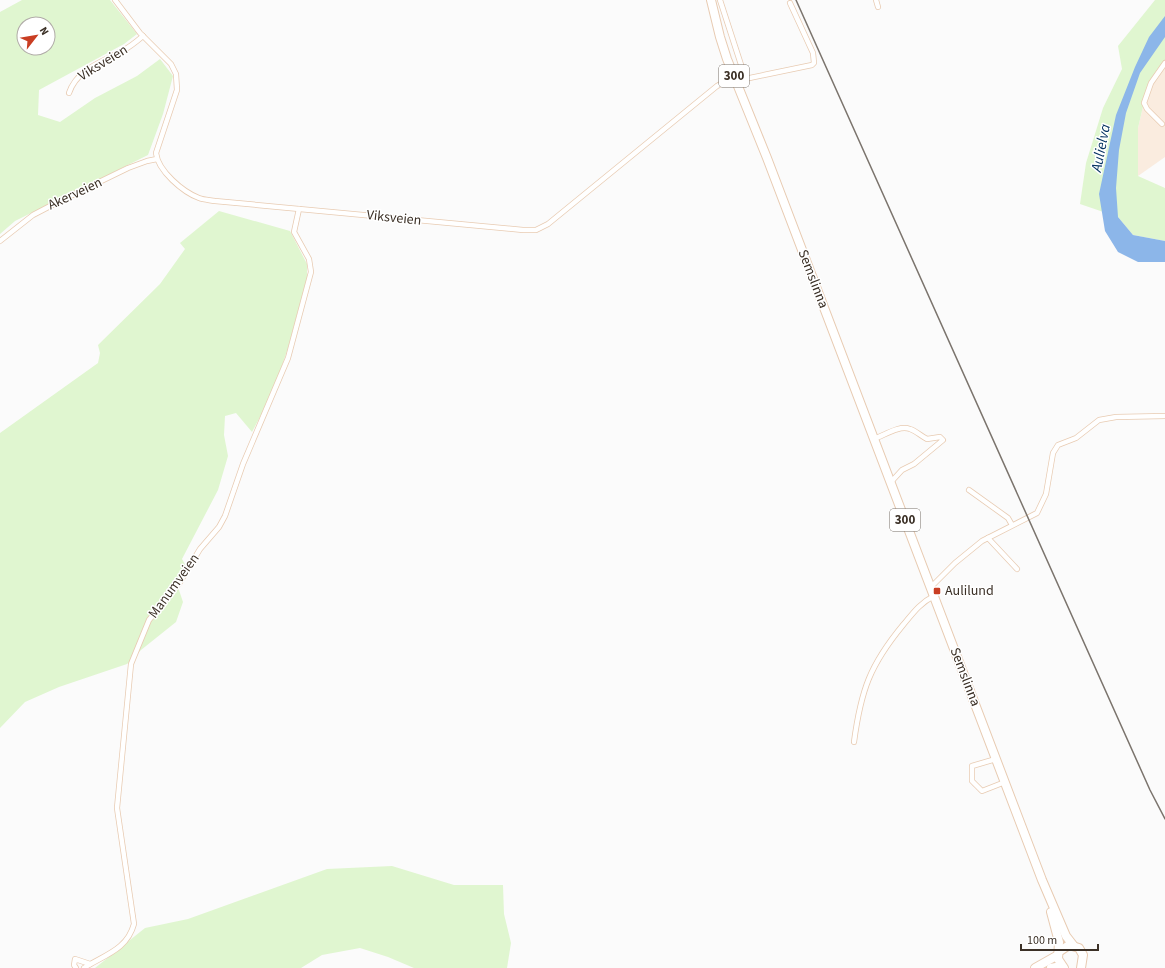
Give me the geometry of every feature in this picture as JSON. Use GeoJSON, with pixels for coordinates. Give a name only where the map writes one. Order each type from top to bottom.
{"type":"FeatureCollection","features":[{"type":"Feature","properties":{"kind":"main road","name":"Semslinna"},"geometry":{"type":"LineString","coordinates":[[711,0],[720,32],[740,78],[752,113],[752,118],[1042,880],[1066,936],[1073,945],[1082,951],[1083,960],[1080,967]]}},
{"type":"Feature","properties":{"kind":"main road","name":"Semslinna"},"geometry":{"type":"LineString","coordinates":[[1042,880],[1058,937],[1062,967]]}},
{"type":"Feature","properties":{"kind":"main road"},"geometry":{"type":"LineString","coordinates":[[1035,968],[1059,953],[1065,946],[1073,945]]}},
{"type":"Feature","properties":{"kind":"main road"},"geometry":{"type":"LineString","coordinates":[[1051,968],[1062,967]]}},
{"type":"Feature","properties":{"kind":"street","name":"Viksveien"},"geometry":{"type":"LineString","coordinates":[[115,0],[131,23],[171,64],[177,78],[177,90],[157,150],[157,159],[164,170],[176,182],[185,190],[200,198],[506,229],[532,230],[548,224],[717,86],[740,78]]}},
{"type":"Feature","properties":{"kind":"street","name":"Semslinna"},"geometry":{"type":"LineString","coordinates":[[720,0],[740,78]]}},
{"type":"Feature","properties":{"kind":"street"},"geometry":{"type":"LineString","coordinates":[[876,0],[878,7]]}},
{"type":"Feature","properties":{"kind":"street"},"geometry":{"type":"LineString","coordinates":[[740,78],[803,67],[814,63],[813,53],[790,3]]}},
{"type":"Feature","properties":{"kind":"street","name":"Viksveien"},"geometry":{"type":"LineString","coordinates":[[69,93],[73,84],[84,72],[122,51],[143,36]]}},
{"type":"Feature","properties":{"kind":"street"},"geometry":{"type":"LineString","coordinates":[[1162,124],[1147,109],[1144,103],[1148,90],[1165,63]]}},
{"type":"Feature","properties":{"kind":"street","name":"Akerveien"},"geometry":{"type":"LineString","coordinates":[[0,241],[33,215],[128,168],[157,159]]}},
{"type":"Feature","properties":{"kind":"street","name":"Manumveien"},"geometry":{"type":"LineString","coordinates":[[84,968],[126,942],[131,935],[134,924],[117,808],[131,664],[149,620],[180,582],[200,549],[219,527],[225,516],[243,464],[293,346],[311,272],[309,259],[294,232],[299,209]]}},
{"type":"Feature","properties":{"kind":"street"},"geometry":{"type":"LineString","coordinates":[[931,587],[964,555],[988,538],[1033,516],[1040,510],[1050,479],[1053,453],[1058,445],[1076,438],[1099,420],[1116,417],[1165,416]]}},
{"type":"Feature","properties":{"kind":"street"},"geometry":{"type":"LineString","coordinates":[[874,439],[897,429],[906,428],[914,431],[926,439],[940,437],[943,440],[914,464],[902,470],[891,482]]}},
{"type":"Feature","properties":{"kind":"street"},"geometry":{"type":"LineString","coordinates":[[969,490],[1008,518],[1012,526]]}},
{"type":"Feature","properties":{"kind":"street"},"geometry":{"type":"LineString","coordinates":[[988,538],[1017,569]]}},
{"type":"Feature","properties":{"kind":"street"},"geometry":{"type":"LineString","coordinates":[[854,742],[859,710],[873,667],[889,640],[918,606],[934,596]]}},
{"type":"Feature","properties":{"kind":"street"},"geometry":{"type":"LineString","coordinates":[[996,759],[972,766],[972,781],[982,791],[1005,782]]}},
{"type":"Feature","properties":{"kind":"street","name":"Manumveien"},"geometry":{"type":"LineString","coordinates":[[76,968],[74,965],[75,960],[90,964]]}},
{"type":"Feature","properties":{"kind":"shaded area"},"geometry":{"type":"Polygon","coordinates":[[[1165,61],[1165,157],[1138,176],[1138,128],[1149,81],[1165,61]]]}},
{"type":"Feature","properties":{"kind":"green space"},"geometry":{"type":"Polygon","coordinates":[[[22,0],[110,0],[137,34],[124,44],[39,90],[38,115],[60,122],[95,98],[137,76],[160,59],[173,76],[163,114],[148,155],[15,221],[0,234],[0,12],[22,0]]]}},
{"type":"Feature","properties":{"kind":"green space"},"geometry":{"type":"Polygon","coordinates":[[[1155,0],[1165,0],[1165,61],[1149,81],[1138,128],[1138,176],[1165,188],[1165,241],[1133,235],[1118,217],[1080,204],[1086,163],[1103,108],[1122,69],[1118,46],[1155,0]]]}},
{"type":"Feature","properties":{"kind":"green space"},"geometry":{"type":"Polygon","coordinates":[[[219,211],[290,231],[307,264],[307,278],[288,348],[273,392],[252,432],[236,413],[225,416],[224,435],[228,456],[218,490],[182,559],[186,566],[176,581],[183,602],[176,622],[141,650],[127,664],[59,687],[25,702],[0,728],[0,433],[98,363],[100,353],[98,345],[160,284],[185,249],[180,243],[219,211]]]}},
{"type":"Feature","properties":{"kind":"green space"},"geometry":{"type":"Polygon","coordinates":[[[392,866],[454,885],[503,885],[504,914],[511,943],[507,968],[414,968],[388,957],[360,948],[322,955],[301,968],[95,968],[145,928],[188,919],[327,869],[392,866]]]}},
{"type":"Feature","properties":{"kind":"water"},"geometry":{"type":"Polygon","coordinates":[[[1165,16],[1165,37],[1140,73],[1126,113],[1119,150],[1116,188],[1118,217],[1133,235],[1165,241],[1165,262],[1138,262],[1118,252],[1105,231],[1099,194],[1116,115],[1135,67],[1149,37],[1165,16]]]}},
{"type":"Feature","properties":{"kind":"railway"},"geometry":{"type":"LineString","coordinates":[[796,0],[1150,790],[1165,819]]}},
{"type":"Feature","properties":{"kind":"place","name":"Aulilund"},"geometry":{"type":"Point","coordinates":[937,591]}},
{"type":"Feature","properties":{"kind":"water label","name":"Aulielva"},"geometry":{"type":"Point","coordinates":[1101,148]}}]}
